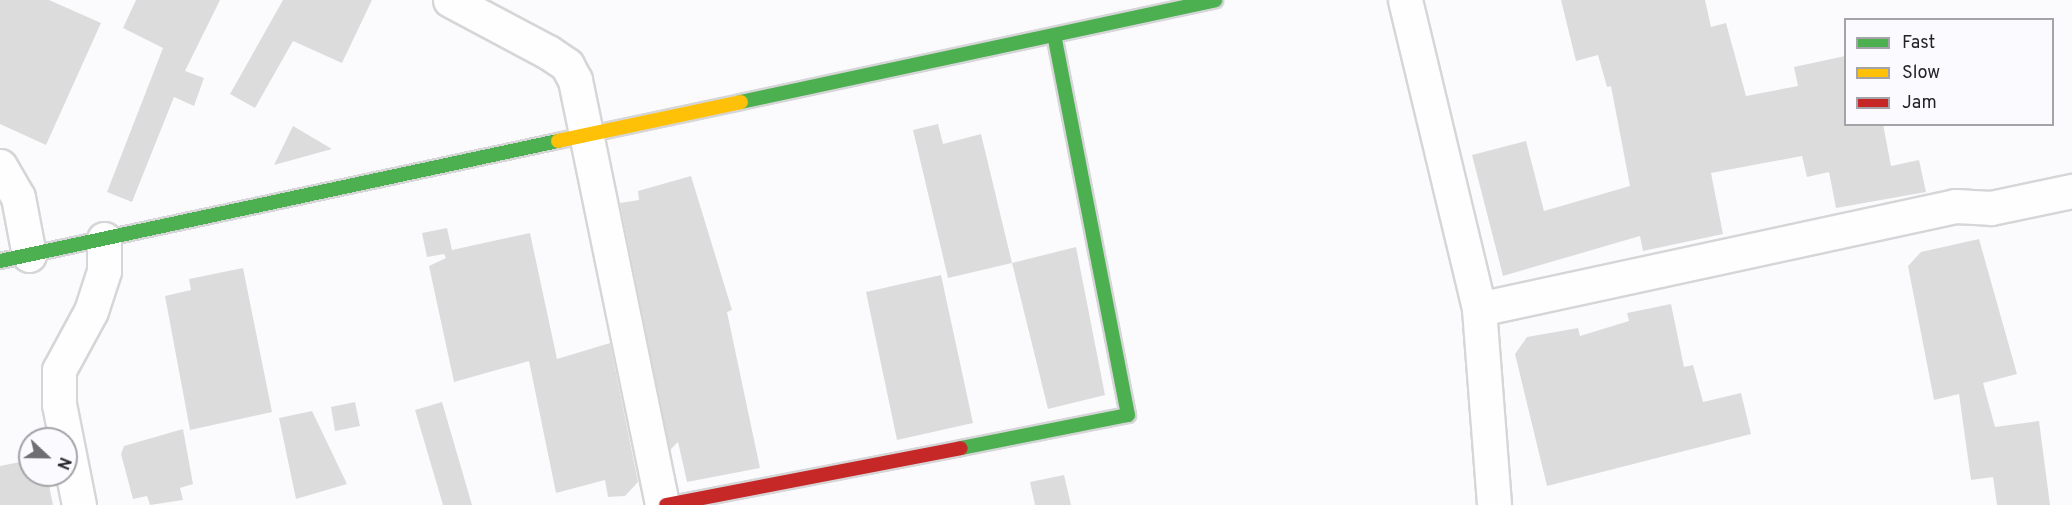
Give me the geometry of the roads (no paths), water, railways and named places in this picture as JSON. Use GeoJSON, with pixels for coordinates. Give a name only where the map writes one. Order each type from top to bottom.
{"type":"FeatureCollection","features":[{"type":"Feature","properties":{"kind":"street"},"geometry":{"type":"LineString","coordinates":[[450,0],[567,65],[587,134],[664,505],[1128,415],[1054,36]]}},
{"type":"Feature","properties":{"kind":"street"},"geometry":{"type":"LineString","coordinates":[[0,166],[18,197],[15,258],[1215,0]]}},
{"type":"Feature","properties":{"kind":"street"},"geometry":{"type":"LineString","coordinates":[[1405,0],[1479,309],[1494,505]]}},
{"type":"Feature","properties":{"kind":"street"},"geometry":{"type":"LineString","coordinates":[[1479,309],[1943,208],[1991,208],[2072,191]]}},
{"type":"Feature","properties":{"kind":"street"},"geometry":{"type":"LineString","coordinates":[[79,505],[59,404],[59,370],[91,311],[104,271],[104,239]]}}]}
